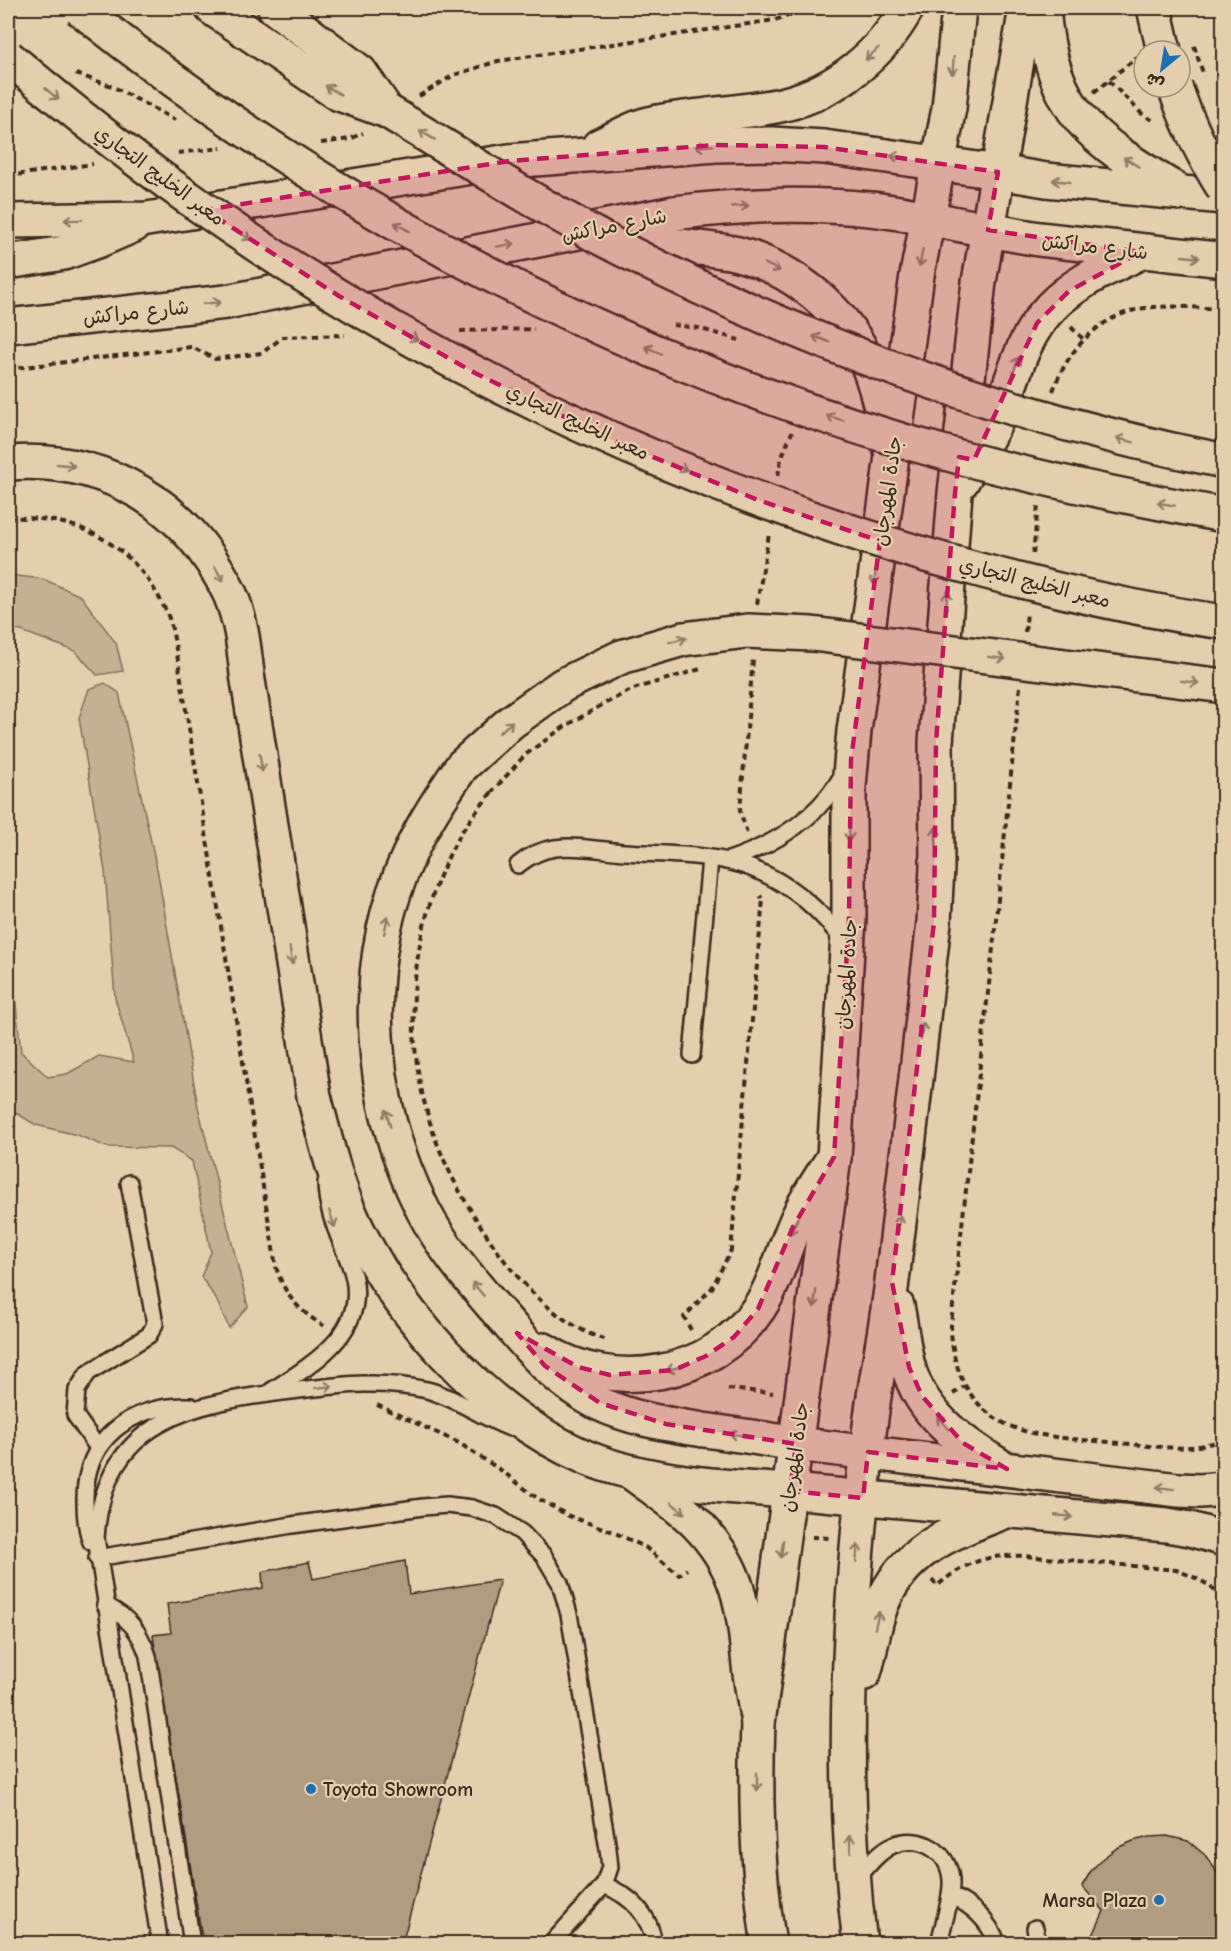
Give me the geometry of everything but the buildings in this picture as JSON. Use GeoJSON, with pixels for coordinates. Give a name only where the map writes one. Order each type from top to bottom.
{"type":"FeatureCollection","features":[{"type":"Feature","properties":{"kind":"main road"},"geometry":{"type":"LineString","coordinates":[[80,8],[142,58],[268,146],[398,226],[534,296],[673,359],[816,412],[962,457],[1110,494],[1224,514]]}},
{"type":"Feature","properties":{"kind":"main road"},"geometry":{"type":"LineString","coordinates":[[212,8],[337,93],[387,111],[538,203],[698,286],[811,335],[925,380],[1042,418],[1161,449],[1224,461]]}},
{"type":"Feature","properties":{"kind":"main road"},"geometry":{"type":"LineString","coordinates":[[275,8],[360,72],[387,111]]}},
{"type":"Feature","properties":{"kind":"main road"},"geometry":{"type":"LineString","coordinates":[[580,154],[644,125],[785,104],[810,96],[840,80],[874,53],[907,8]]}},
{"type":"Feature","properties":{"kind":"main road","name":"جادة المهرجان"},"geometry":{"type":"LineString","coordinates":[[769,1944],[763,1909],[757,1814],[758,1723],[834,1157],[850,896],[851,760],[917,275],[949,108],[959,8]]}},
{"type":"Feature","properties":{"kind":"main road"},"geometry":{"type":"LineString","coordinates":[[860,1944],[852,1884],[848,1817],[848,1716],[859,1540],[873,1404],[892,1282],[934,922],[937,867],[936,742],[955,493],[979,282],[1026,8]]}},
{"type":"Feature","properties":{"kind":"main road"},"geometry":{"type":"LineString","coordinates":[[1043,8],[1047,47],[1053,68],[1072,108],[1105,144],[1181,193]]}},
{"type":"Feature","properties":{"kind":"main road"},"geometry":{"type":"LineString","coordinates":[[1154,8],[1174,39]]}},
{"type":"Feature","properties":{"kind":"main road","name":"معبر الخليج التجاري"},"geometry":{"type":"LineString","coordinates":[[8,57],[83,120],[208,212],[339,296],[475,373],[614,441],[758,500],[905,550],[1055,590],[1224,622]]}},
{"type":"Feature","properties":{"kind":"main road"},"geometry":{"type":"LineString","coordinates":[[1184,99],[1181,104],[1208,164],[1224,189]]}},
{"type":"Feature","properties":{"kind":"main road"},"geometry":{"type":"LineString","coordinates":[[8,221],[147,219],[509,161],[716,145],[771,144],[824,147],[1046,180],[1224,198]]}},
{"type":"Feature","properties":{"kind":"main road","name":"شارع مراكش"},"geometry":{"type":"LineString","coordinates":[[8,326],[226,302],[674,213],[773,204],[872,209],[1039,239],[1224,260]]}},
{"type":"Feature","properties":{"kind":"main road"},"geometry":{"type":"LineString","coordinates":[[8,262],[47,256],[81,247],[147,219]]}},
{"type":"Feature","properties":{"kind":"main road"},"geometry":{"type":"LineString","coordinates":[[571,234],[738,254],[768,265],[796,280],[821,299],[843,323],[859,346],[873,379],[892,455]]}},
{"type":"Feature","properties":{"kind":"main road"},"geometry":{"type":"LineString","coordinates":[[955,493],[995,422],[1017,361],[1037,323],[1051,306],[1069,291],[1140,252]]}},
{"type":"Feature","properties":{"kind":"main road"},"geometry":{"type":"LineString","coordinates":[[8,463],[72,465],[120,481],[155,501],[186,527],[211,559],[230,595],[242,634],[302,1026],[314,1096],[330,1162],[349,1210],[372,1257],[401,1300],[433,1341],[470,1378],[509,1411],[552,1440],[586,1457],[631,1472],[685,1481],[1167,1525],[1224,1539]]}},
{"type":"Feature","properties":{"kind":"main road"},"geometry":{"type":"LineString","coordinates":[[1224,686],[812,634],[747,631],[683,639],[621,657],[563,685],[511,722],[462,766],[432,810],[408,856],[391,905],[379,957],[375,1009],[377,1062],[386,1113],[402,1164],[424,1211],[451,1256],[544,1366],[569,1386],[610,1408],[666,1424],[796,1444],[1179,1490],[1224,1489]]}},
{"type":"Feature","properties":{"kind":"main road"},"geometry":{"type":"LineString","coordinates":[[517,1333],[549,1353],[578,1367],[610,1375],[642,1376],[674,1370],[706,1356],[734,1337],[759,1309],[776,1277],[793,1227],[834,1157]]}},
{"type":"Feature","properties":{"kind":"main road"},"geometry":{"type":"LineString","coordinates":[[892,1282],[909,1367],[922,1396],[940,1421],[963,1443],[1007,1469]]}},
{"type":"Feature","properties":{"kind":"main road"},"geometry":{"type":"LineString","coordinates":[[631,1472],[695,1522],[718,1550],[733,1576],[742,1605],[751,1685],[758,1723]]}},
{"type":"Feature","properties":{"kind":"main road"},"geometry":{"type":"LineString","coordinates":[[848,1716],[867,1665],[881,1606],[894,1581],[912,1558],[935,1541],[1006,1511]]}},
{"type":"Feature","properties":{"kind":"main road"},"geometry":{"type":"LineString","coordinates":[[757,1944],[763,1909]]}},
{"type":"Feature","properties":{"kind":"lane"},"geometry":{"type":"LineString","coordinates":[[726,861],[752,852],[793,830],[826,798],[851,760]]}},
{"type":"Feature","properties":{"kind":"lane"},"geometry":{"type":"LineString","coordinates":[[518,865],[542,851],[570,847],[726,861],[751,868],[795,892],[815,908],[847,946]]}},
{"type":"Feature","properties":{"kind":"lane"},"geometry":{"type":"LineString","coordinates":[[692,1055],[710,859]]}},
{"type":"Feature","properties":{"kind":"lane"},"geometry":{"type":"LineString","coordinates":[[266,1394],[325,1354],[350,1322],[357,1304],[357,1285],[328,1205],[325,1184],[330,1162]]}},
{"type":"Feature","properties":{"kind":"lane"},"geometry":{"type":"LineString","coordinates":[[98,1448],[75,1415],[77,1390],[88,1373],[149,1335],[155,1324],[129,1183]]}},
{"type":"Feature","properties":{"kind":"lane"},"geometry":{"type":"LineString","coordinates":[[160,1944],[97,1558],[97,1517],[109,1478],[132,1445],[164,1420],[203,1406],[266,1394],[374,1382],[428,1391],[455,1400],[518,1431],[552,1440]]}},
{"type":"Feature","properties":{"kind":"lane"},"geometry":{"type":"LineString","coordinates":[[97,1558],[89,1537],[84,1491],[88,1468],[98,1448],[112,1431],[130,1418],[150,1409],[173,1405],[203,1406]]}},
{"type":"Feature","properties":{"kind":"lane"},"geometry":{"type":"LineString","coordinates":[[97,1558],[292,1525],[447,1505],[472,1508],[496,1516],[522,1533],[544,1556],[555,1574],[569,1614],[609,1849],[610,1867],[604,1885],[551,1944]]}},
{"type":"Feature","properties":{"kind":"lane"},"geometry":{"type":"LineString","coordinates":[[105,1605],[121,1613],[134,1625],[143,1640],[148,1656],[192,1944]]}},
{"type":"Feature","properties":{"kind":"lane"},"geometry":{"type":"LineString","coordinates":[[852,1884],[879,1854],[893,1845],[908,1841],[923,1843],[937,1850],[947,1862],[951,1879],[950,1895],[939,1944]]}},
{"type":"Feature","properties":{"kind":"lane"},"geometry":{"type":"LineString","coordinates":[[604,1885],[620,1891],[645,1915],[652,1930],[654,1944]]}},
{"type":"Feature","properties":{"kind":"lane"},"geometry":{"type":"LineString","coordinates":[[950,1895],[968,1903],[982,1916],[994,1932],[998,1944]]}},
{"type":"Feature","properties":{"kind":"lane"},"geometry":{"type":"LineString","coordinates":[[1035,1928],[1038,1944]]}},
{"type":"Feature","properties":{"kind":"path"},"geometry":{"type":"LineString","coordinates":[[69,72],[112,86],[185,125]]}},
{"type":"Feature","properties":{"kind":"path"},"geometry":{"type":"LineString","coordinates":[[216,141],[226,147]]}},
{"type":"Feature","properties":{"kind":"path"},"geometry":{"type":"LineString","coordinates":[[1051,398],[1056,382],[1069,358],[1083,339],[1103,324],[1131,310],[1160,307],[1224,309]]}},
{"type":"Feature","properties":{"kind":"path"},"geometry":{"type":"LineString","coordinates":[[1033,559],[1038,501]]}},
{"type":"Feature","properties":{"kind":"path"},"geometry":{"type":"LineString","coordinates":[[8,518],[28,517],[71,524],[111,543],[144,573],[167,611],[177,654],[276,1267],[283,1288],[297,1305],[309,1317],[340,1336]]}},
{"type":"Feature","properties":{"kind":"path"},"geometry":{"type":"LineString","coordinates":[[1024,642],[1028,606]]}},
{"type":"Feature","properties":{"kind":"path"},"geometry":{"type":"LineString","coordinates":[[748,663],[758,662]]}},
{"type":"Feature","properties":{"kind":"path"},"geometry":{"type":"LineString","coordinates":[[613,1343],[588,1335],[565,1321],[527,1287],[495,1248],[467,1206],[444,1161],[431,1126],[417,1066],[413,1005],[419,944],[434,890],[462,833],[491,793],[525,755],[564,728],[633,689],[706,668]]}},
{"type":"Feature","properties":{"kind":"path"},"geometry":{"type":"LineString","coordinates":[[1021,677],[951,1324],[951,1345],[955,1364],[965,1386],[978,1403],[998,1419],[1021,1430],[1103,1441],[1191,1448],[1214,1443],[1224,1438]]}},
{"type":"Feature","properties":{"kind":"path"},"geometry":{"type":"LineString","coordinates":[[1016,688],[1028,689]]}},
{"type":"Feature","properties":{"kind":"path"},"geometry":{"type":"LineString","coordinates":[[683,1334],[691,1330]]}},
{"type":"Feature","properties":{"kind":"path"},"geometry":{"type":"LineString","coordinates":[[374,1382],[378,1407],[459,1443],[502,1470],[537,1498],[569,1516],[611,1531],[645,1547],[679,1575],[687,1569]]}},
{"type":"Feature","properties":{"kind":"path"},"geometry":{"type":"LineString","coordinates":[[784,1536],[859,1540]]}},
{"type":"Feature","properties":{"kind":"path"},"geometry":{"type":"LineString","coordinates":[[912,1558],[937,1586],[968,1565],[986,1558],[1005,1555],[1176,1570],[1207,1584],[1224,1601]]}},
{"type":"Feature","properties":{"kind":"highlighted area"},"geometry":{"type":"Polygon","coordinates":[[[716,145],[824,147],[998,172],[988,230],[1141,252],[1069,291],[1037,323],[974,460],[959,457],[955,493],[936,742],[934,922],[892,1282],[909,1367],[922,1396],[963,1443],[1007,1469],[868,1452],[863,1498],[790,1491],[796,1444],[666,1424],[600,1403],[545,1366],[517,1333],[578,1367],[610,1375],[674,1370],[706,1356],[734,1337],[758,1309],[793,1227],[834,1157],[849,919],[851,760],[880,541],[758,500],[614,441],[475,373],[339,296],[205,210],[509,161],[716,145]]]}},
{"type":"Feature","properties":{"kind":"shaded area"},"geometry":{"type":"Polygon","coordinates":[[[8,575],[43,579],[81,596],[116,643],[123,671],[97,675],[75,651],[8,626],[8,575]]]}},
{"type":"Feature","properties":{"kind":"shaded area"},"geometry":{"type":"Polygon","coordinates":[[[105,683],[119,693],[158,874],[198,1107],[248,1307],[229,1328],[216,1299],[201,1277],[211,1252],[192,1161],[171,1148],[107,1147],[77,1135],[36,1125],[8,1108],[8,929],[21,1052],[48,1077],[67,1074],[99,1056],[134,1062],[115,998],[105,871],[79,718],[89,689],[105,683]]]}},
{"type":"Feature","properties":{"kind":"place","name":"Toyota Showroom"},"geometry":{"type":"Point","coordinates":[311,1789]}},
{"type":"Feature","properties":{"kind":"place","name":"Marsa Plaza"},"geometry":{"type":"Point","coordinates":[1159,1900]}}]}
